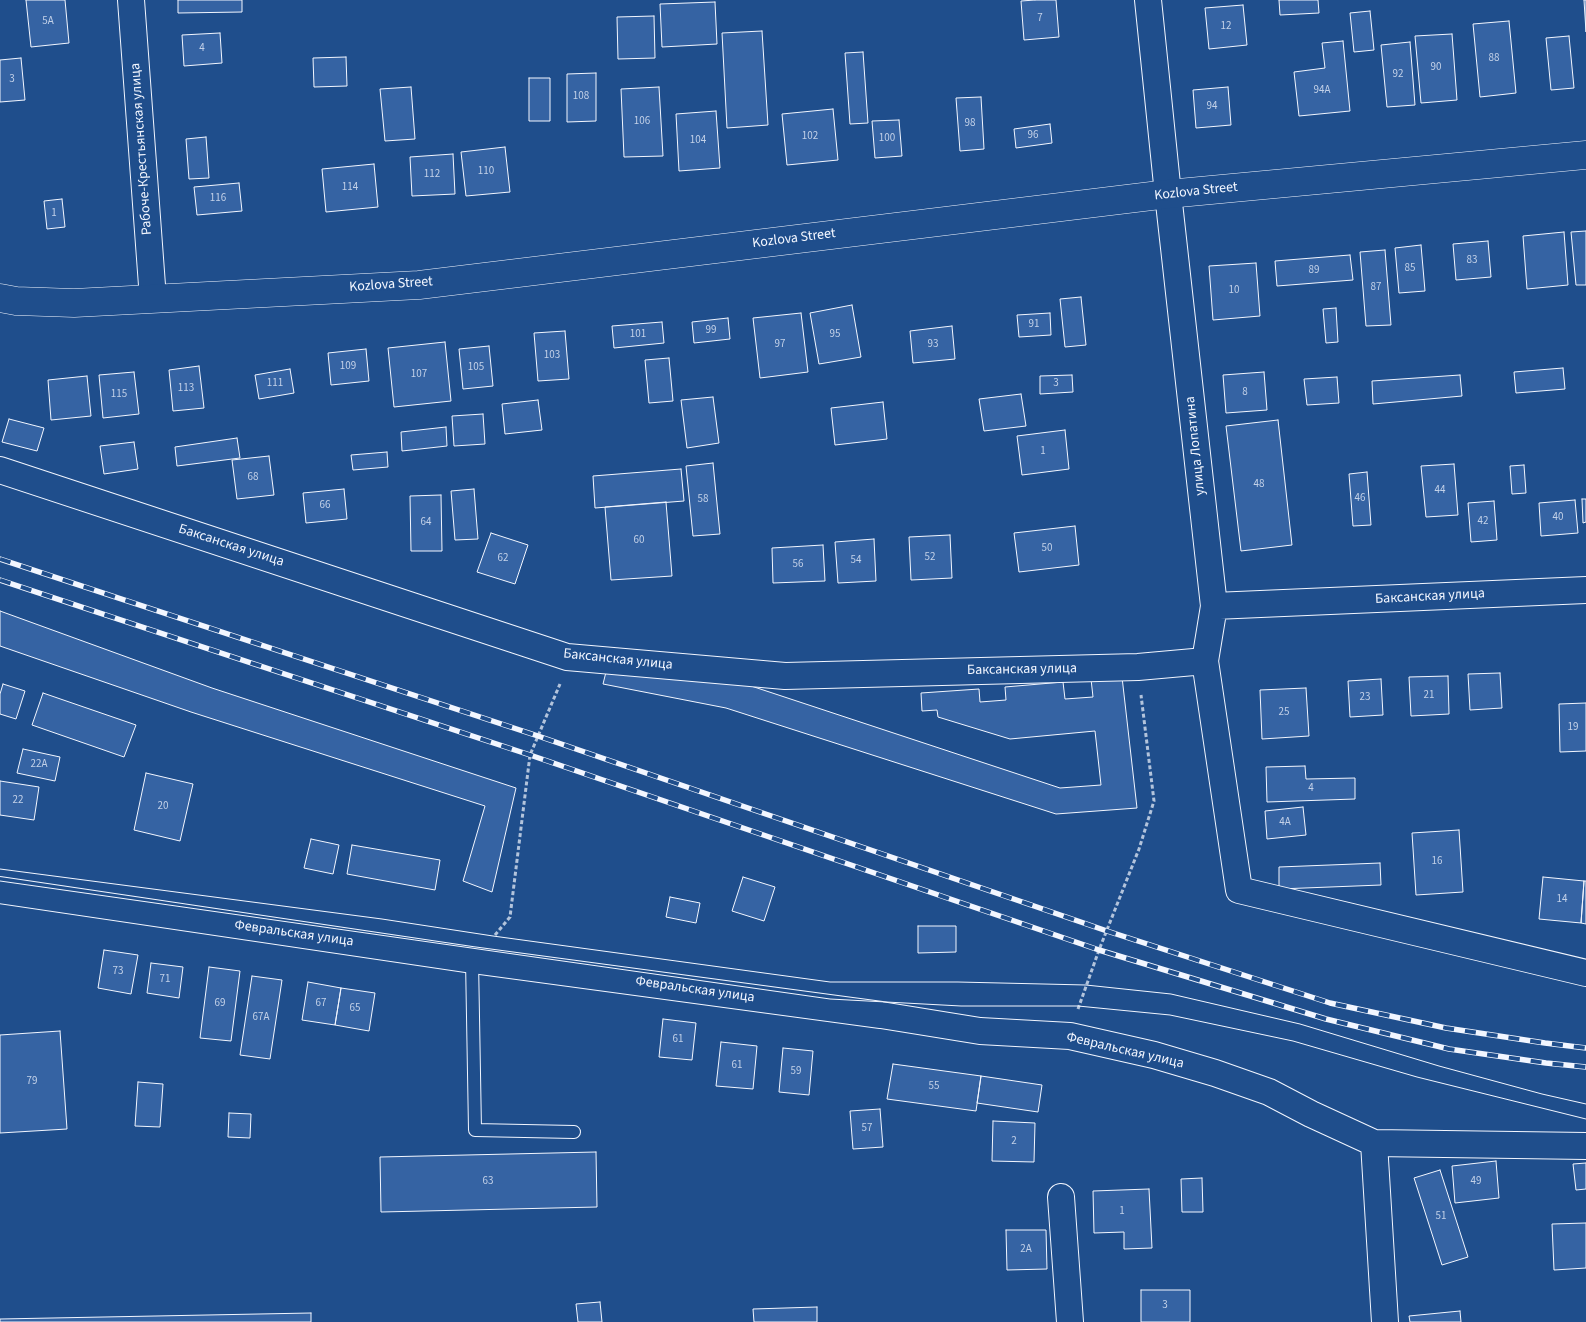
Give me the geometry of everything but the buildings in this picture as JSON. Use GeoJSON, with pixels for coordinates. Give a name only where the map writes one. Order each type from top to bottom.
{"type":"FeatureCollection","features":[{"type":"Feature","properties":{"kind":"street","name":"Рабоче-Крестьянская улица"},"geometry":{"type":"LineString","coordinates":[[131,0],[153,299]]}},
{"type":"Feature","properties":{"kind":"street","name":"улица Лопатина"},"geometry":{"type":"LineString","coordinates":[[1148,0],[1214,606],[1205,660],[1239,890],[1586,973]]}},
{"type":"Feature","properties":{"kind":"street","name":"Kozlova Street"},"geometry":{"type":"LineString","coordinates":[[0,298],[16,301],[74,303],[419,284],[1168,194],[1586,155]]}},
{"type":"Feature","properties":{"kind":"street","name":"Баксанская улица"},"geometry":{"type":"LineString","coordinates":[[0,470],[567,657],[785,676],[1138,667],[1205,660]]}},
{"type":"Feature","properties":{"kind":"street","name":"Баксанская улица"},"geometry":{"type":"LineString","coordinates":[[1214,606],[1586,590]]}},
{"type":"Feature","properties":{"kind":"street","name":"Февральская улица"},"geometry":{"type":"LineString","coordinates":[[0,890],[472,960],[881,1015],[980,1031],[1070,1036],[1154,1055],[1215,1073],[1269,1092],[1374,1143],[1586,1146]]}},
{"type":"Feature","properties":{"kind":"street"},"geometry":{"type":"LineString","coordinates":[[1374,1143],[1385,1322]]}},
{"type":"Feature","properties":{"kind":"street"},"geometry":{"type":"LineString","coordinates":[[1061,1197],[1070,1322]]}},
{"type":"Feature","properties":{"kind":"lane"},"geometry":{"type":"LineString","coordinates":[[472,960],[475,1130],[574,1132]]}},
{"type":"Feature","properties":{"kind":"path"},"geometry":{"type":"LineString","coordinates":[[472,960],[510,917],[530,755],[558,691],[567,657]]}},
{"type":"Feature","properties":{"kind":"path"},"geometry":{"type":"LineString","coordinates":[[1070,1036],[1081,999],[1139,849],[1154,801],[1138,667]]}},
{"type":"Feature","properties":{"kind":"tram line"},"geometry":{"type":"LineString","coordinates":[[0,869],[382,919],[830,982],[1086,985],[1171,994],[1300,1024],[1439,1066],[1586,1104]]}},
{"type":"Feature","properties":{"kind":"tram line"},"geometry":{"type":"LineString","coordinates":[[0,881],[830,999],[961,1006],[1078,1006],[1170,1015],[1293,1041],[1417,1077],[1586,1119]]}},
{"type":"Feature","properties":{"kind":"railway"},"geometry":{"type":"LineString","coordinates":[[0,559],[538,736],[1107,931],[1330,1003],[1446,1028],[1586,1048]]}},
{"type":"Feature","properties":{"kind":"railway"},"geometry":{"type":"LineString","coordinates":[[0,580],[530,755],[1099,950],[1326,1019],[1449,1049],[1586,1067]]}}]}
